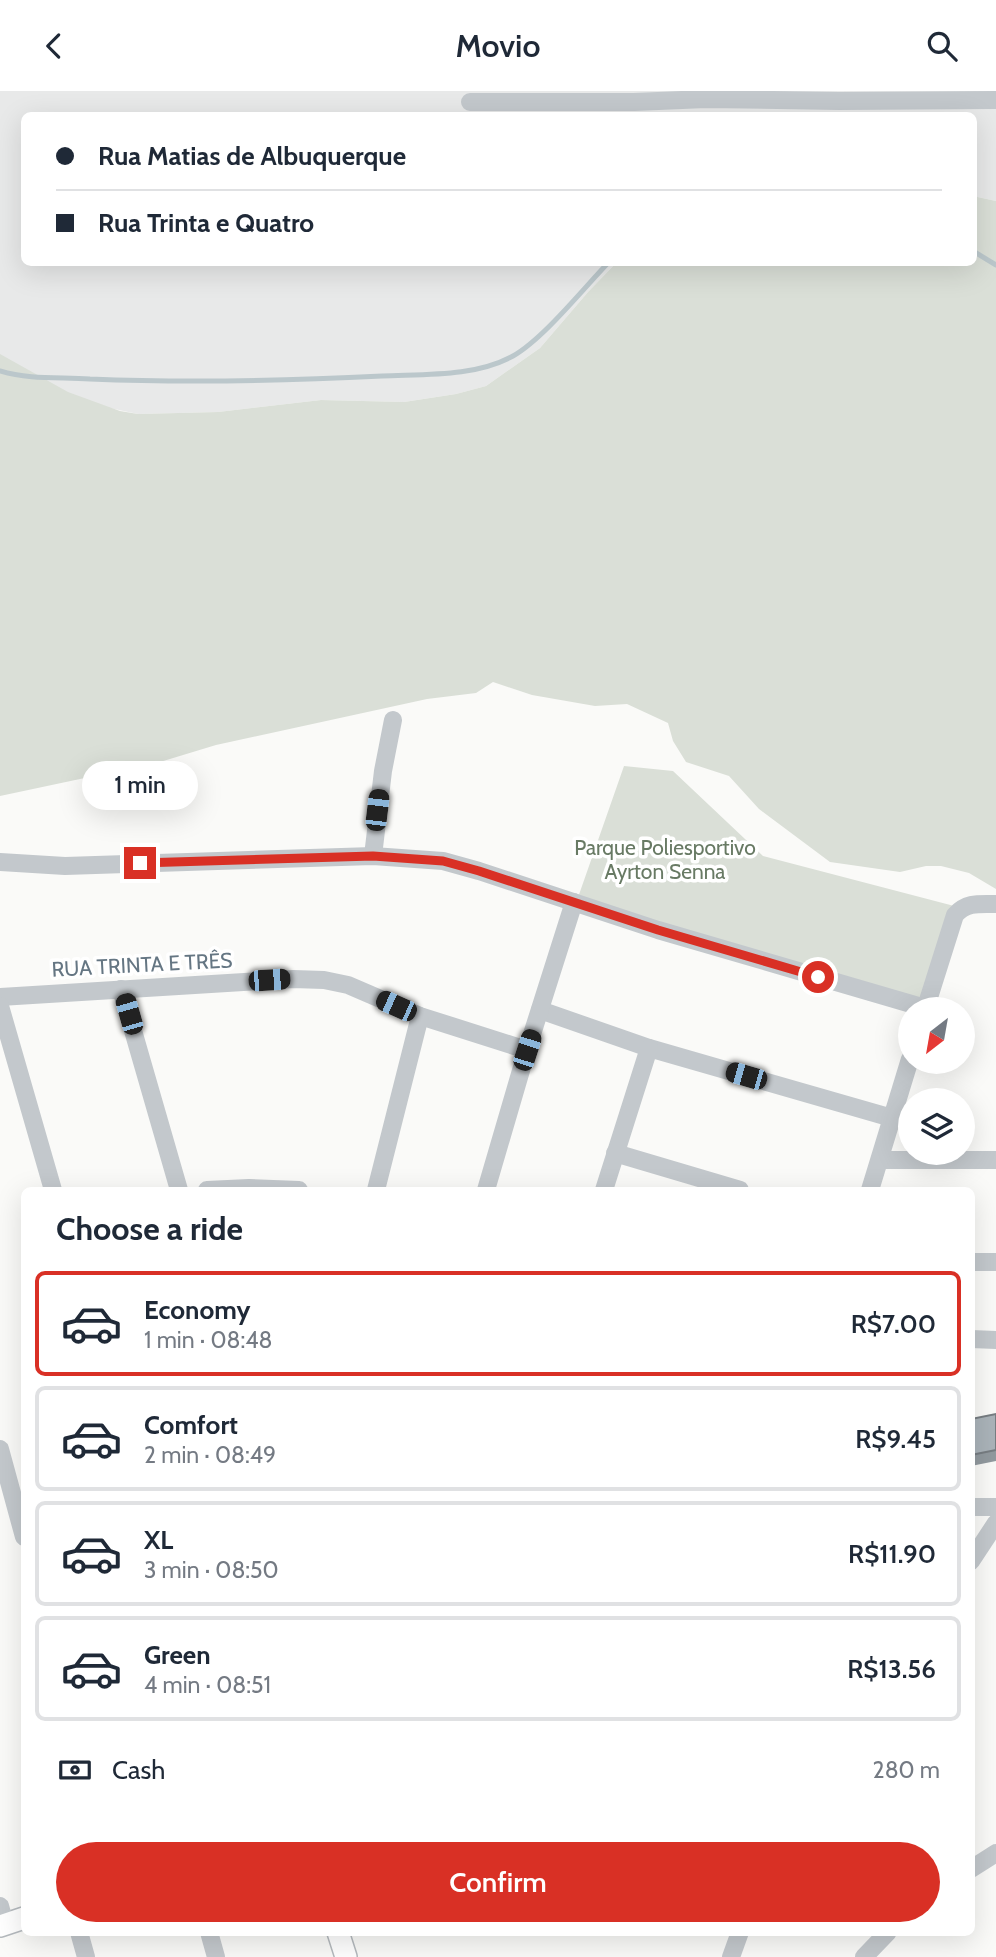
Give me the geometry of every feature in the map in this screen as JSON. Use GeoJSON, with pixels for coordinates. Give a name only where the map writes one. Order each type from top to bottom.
{"type":"FeatureCollection","features":[{"type":"Feature","properties":{"kind":"main road"},"geometry":{"type":"LineString","coordinates":[[339,1936],[346,1957]]}},
{"type":"Feature","properties":{"kind":"street"},"geometry":{"type":"LineString","coordinates":[[470,102],[706,95],[839,101],[996,100]]}},
{"type":"Feature","properties":{"kind":"street"},"geometry":{"type":"LineString","coordinates":[[373,856],[383,771],[393,720]]}},
{"type":"Feature","properties":{"kind":"street"},"geometry":{"type":"LineString","coordinates":[[0,862],[65,866],[373,856],[443,861],[658,930],[898,1001]]}},
{"type":"Feature","properties":{"kind":"street"},"geometry":{"type":"LineString","coordinates":[[487,1187],[574,902]]}},
{"type":"Feature","properties":{"kind":"street"},"geometry":{"type":"LineString","coordinates":[[929,997],[955,915],[971,904],[996,904]]}},
{"type":"Feature","properties":{"kind":"street","name":"RUA TRINTA E TRÊS"},"geometry":{"type":"LineString","coordinates":[[0,997],[293,979],[324,980],[348,985],[420,1016],[527,1050]]}},
{"type":"Feature","properties":{"kind":"street"},"geometry":{"type":"LineString","coordinates":[[121,989],[178,1187]]}},
{"type":"Feature","properties":{"kind":"street"},"geometry":{"type":"LineString","coordinates":[[0,1006],[52,1187]]}},
{"type":"Feature","properties":{"kind":"street"},"geometry":{"type":"LineString","coordinates":[[540,1010],[649,1048],[892,1118]]}},
{"type":"Feature","properties":{"kind":"street"},"geometry":{"type":"LineString","coordinates":[[377,1187],[420,1016]]}},
{"type":"Feature","properties":{"kind":"street"},"geometry":{"type":"LineString","coordinates":[[605,1187],[649,1048]]}},
{"type":"Feature","properties":{"kind":"street"},"geometry":{"type":"LineString","coordinates":[[871,1187],[905,1075]]}},
{"type":"Feature","properties":{"kind":"street"},"geometry":{"type":"LineString","coordinates":[[615,1153],[730,1187]]}},
{"type":"Feature","properties":{"kind":"street"},"geometry":{"type":"LineString","coordinates":[[880,1160],[996,1160]]}},
{"type":"Feature","properties":{"kind":"street"},"geometry":{"type":"LineString","coordinates":[[975,1262],[996,1262]]}},
{"type":"Feature","properties":{"kind":"street"},"geometry":{"type":"LineString","coordinates":[[975,1339],[996,1340]]}},
{"type":"Feature","properties":{"kind":"street"},"geometry":{"type":"LineString","coordinates":[[0,1449],[16,1476],[21,1514]]}},
{"type":"Feature","properties":{"kind":"street"},"geometry":{"type":"LineString","coordinates":[[975,1507],[996,1507]]}},
{"type":"Feature","properties":{"kind":"street"},"geometry":{"type":"LineString","coordinates":[[975,1555],[996,1523]]}},
{"type":"Feature","properties":{"kind":"street"},"geometry":{"type":"LineString","coordinates":[[975,1866],[996,1853]]}},
{"type":"Feature","properties":{"kind":"street"},"geometry":{"type":"LineString","coordinates":[[80,1936],[86,1957]]}},
{"type":"Feature","properties":{"kind":"street"},"geometry":{"type":"LineString","coordinates":[[210,1936],[216,1957]]}},
{"type":"Feature","properties":{"kind":"street"},"geometry":{"type":"LineString","coordinates":[[731,1957],[739,1936]]}},
{"type":"Feature","properties":{"kind":"street"},"geometry":{"type":"LineString","coordinates":[[864,1957],[884,1936]]}},
{"type":"Feature","properties":{"kind":"shaded area"},"geometry":{"type":"Polygon","coordinates":[[[0,91],[996,91],[996,201],[977,197],[977,112],[21,112],[21,266],[613,266],[540,348],[486,386],[456,394],[404,402],[321,400],[218,412],[138,414],[0,385],[0,91]]]}},
{"type":"Feature","properties":{"kind":"green space"},"geometry":{"type":"Polygon","coordinates":[[[977,197],[996,201],[996,889],[969,873],[941,866],[926,866],[900,872],[830,862],[759,809],[729,776],[686,762],[673,741],[668,723],[627,704],[595,706],[532,695],[493,682],[476,693],[427,699],[216,745],[160,762],[0,796],[0,354],[68,392],[120,411],[138,414],[218,412],[321,400],[404,402],[456,394],[486,386],[540,348],[613,266],[977,266],[977,197]]]}},
{"type":"Feature","properties":{"kind":"green space","name":"Parque Poliesportivo Ayrton Senna"},"geometry":{"type":"Polygon","coordinates":[[[624,766],[673,771],[763,856],[958,907],[933,997],[898,997],[898,1001],[575,906],[624,766]]]}},
{"type":"Feature","properties":{"kind":"building"},"geometry":{"type":"Polygon","coordinates":[[[996,1414],[996,1450],[975,1454],[975,1418],[996,1414]]]}},
{"type":"Feature","properties":{"kind":"waterway"},"geometry":{"type":"LineString","coordinates":[[977,253],[996,265]]}},
{"type":"Feature","properties":{"kind":"waterway"},"geometry":{"type":"LineString","coordinates":[[0,371],[45,378],[199,381],[309,379],[466,371],[498,363],[525,348],[550,326],[605,266]]}},
{"type":"Feature","properties":{"kind":"route"},"geometry":{"type":"LineString","coordinates":[[140,863],[373,856],[443,861],[658,930],[818,977]]}}]}
